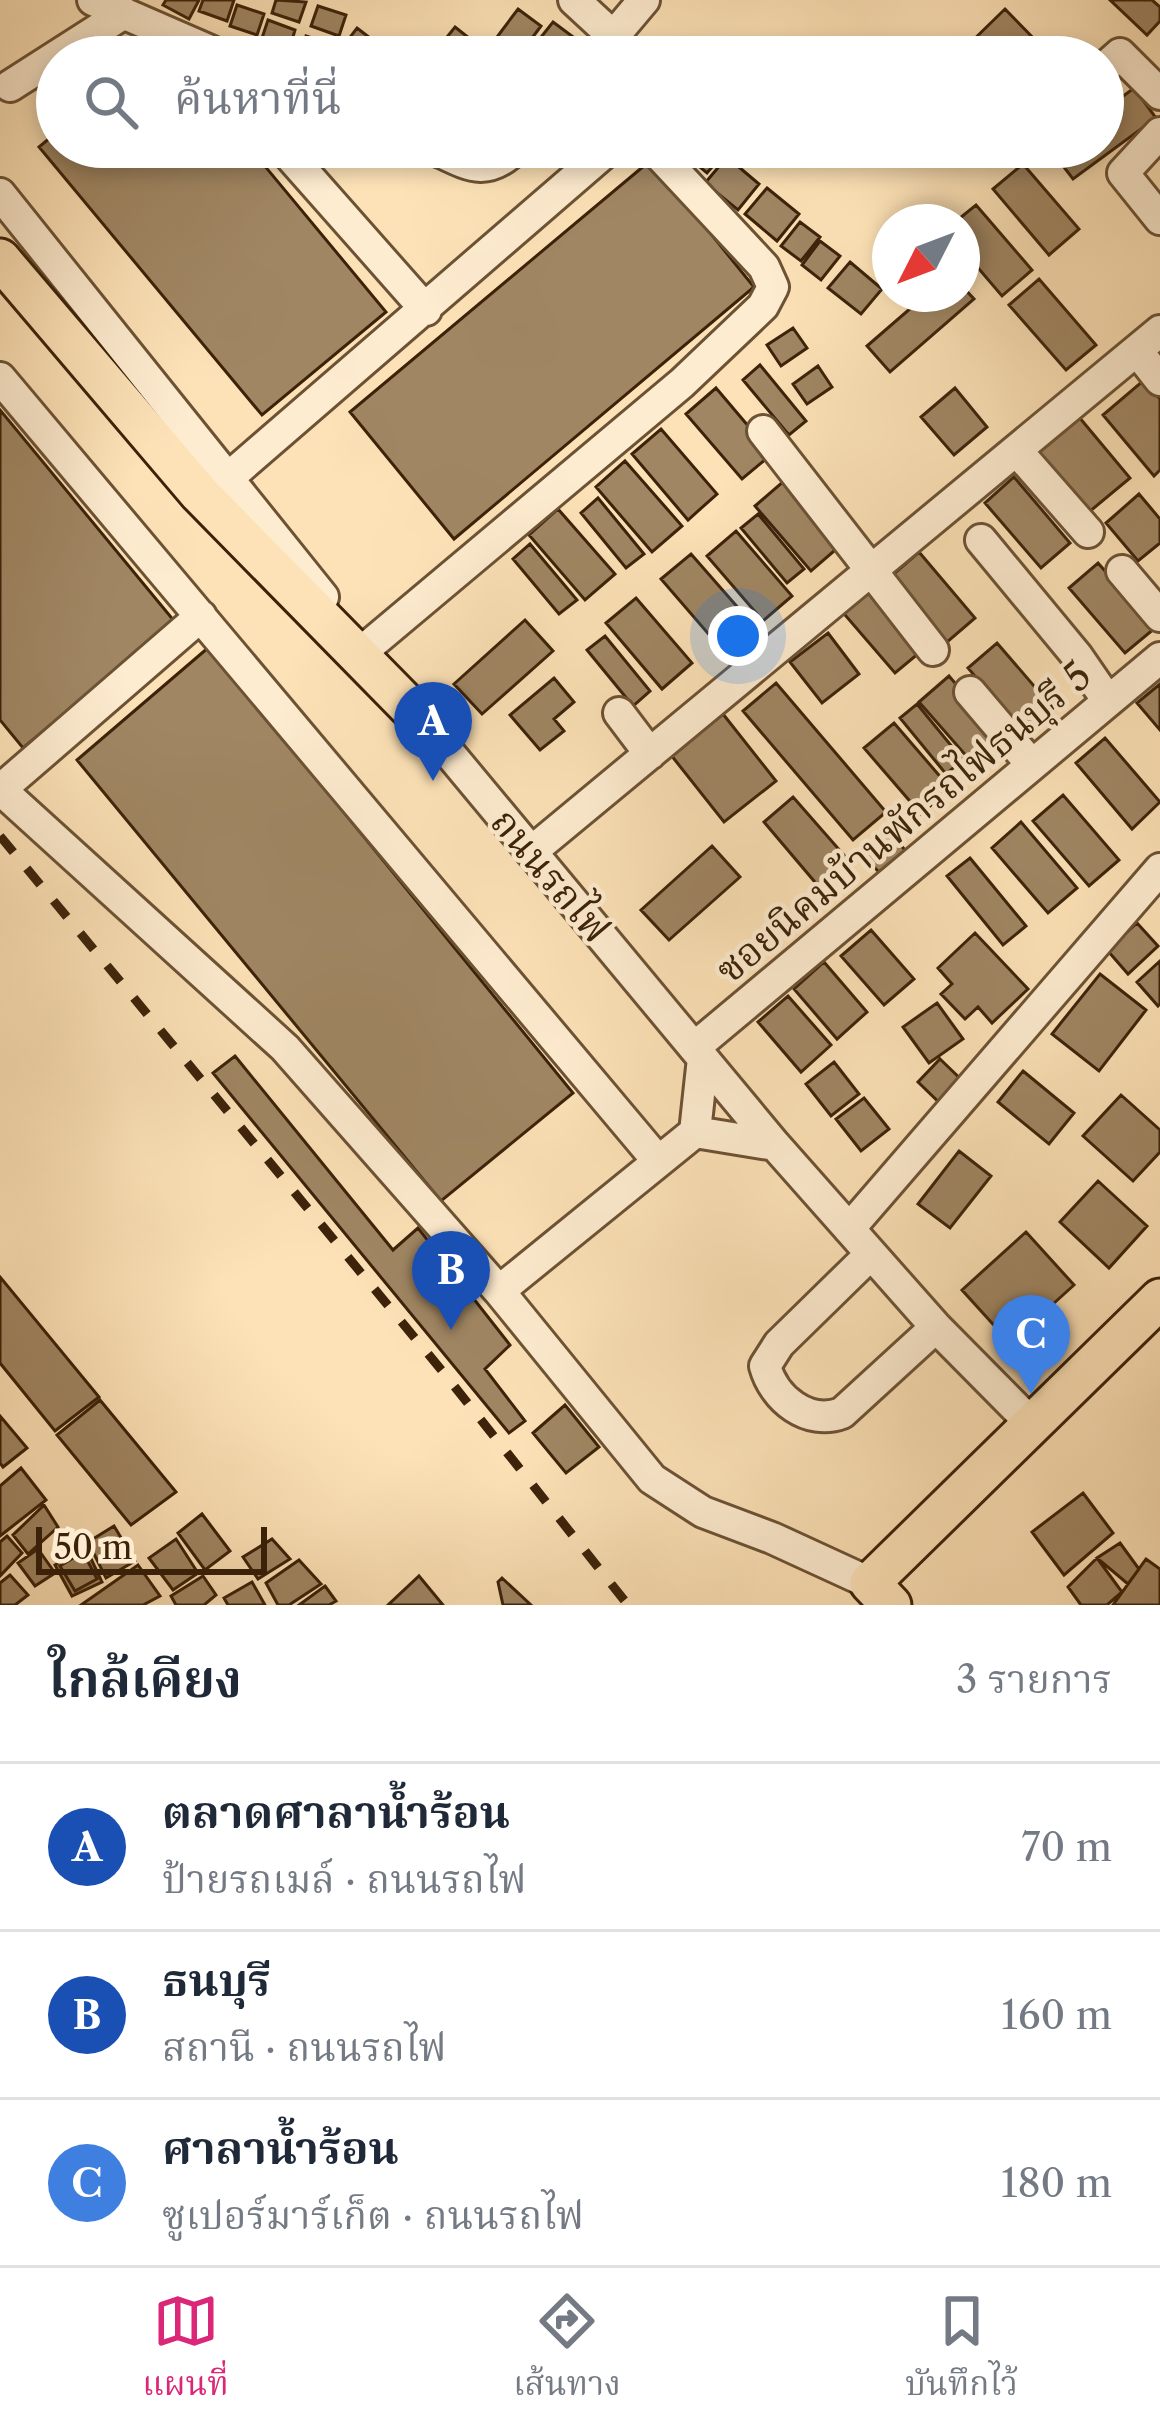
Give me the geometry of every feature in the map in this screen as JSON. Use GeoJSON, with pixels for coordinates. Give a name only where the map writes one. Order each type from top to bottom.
{"type":"FeatureCollection","features":[{"type":"Feature","properties":{"kind":"main road"},"geometry":{"type":"LineString","coordinates":[[0,260],[200,493],[415,713]]}},
{"type":"Feature","properties":{"kind":"main road"},"geometry":{"type":"LineString","coordinates":[[884,1598],[939,1549],[1160,1299]]}},
{"type":"Feature","properties":{"kind":"main road"},"geometry":{"type":"LineString","coordinates":[[1041,1433],[1160,1335]]}},
{"type":"Feature","properties":{"kind":"street"},"geometry":{"type":"LineString","coordinates":[[94,0],[169,36]]}},
{"type":"Feature","properties":{"kind":"street"},"geometry":{"type":"LineString","coordinates":[[574,0],[598,36]]}},
{"type":"Feature","properties":{"kind":"street"},"geometry":{"type":"LineString","coordinates":[[614,36],[644,0]]}},
{"type":"Feature","properties":{"kind":"street"},"geometry":{"type":"LineString","coordinates":[[89,36],[124,14]]}},
{"type":"Feature","properties":{"kind":"street"},"geometry":{"type":"LineString","coordinates":[[1124,58],[1160,94]]}},
{"type":"Feature","properties":{"kind":"street"},"geometry":{"type":"LineString","coordinates":[[10,86],[36,70]]}},
{"type":"Feature","properties":{"kind":"street"},"geometry":{"type":"LineString","coordinates":[[1160,133],[1124,176],[1160,219]]}},
{"type":"Feature","properties":{"kind":"street"},"geometry":{"type":"LineString","coordinates":[[301,168],[426,310]]}},
{"type":"Feature","properties":{"kind":"street"},"geometry":{"type":"LineString","coordinates":[[228,478],[587,168]]}},
{"type":"Feature","properties":{"kind":"street"},"geometry":{"type":"LineString","coordinates":[[364,649],[682,383],[764,306],[773,287],[764,267],[671,168]]}},
{"type":"Feature","properties":{"kind":"street","name":"ถนนรถไฟ"},"geometry":{"type":"LineString","coordinates":[[0,194],[415,713],[776,1145],[936,1327],[1041,1433]]}},
{"type":"Feature","properties":{"kind":"street"},"geometry":{"type":"LineString","coordinates":[[531,852],[1149,341],[1160,380]]}},
{"type":"Feature","properties":{"kind":"street"},"geometry":{"type":"LineString","coordinates":[[0,378],[658,1161]]}},
{"type":"Feature","properties":{"kind":"street"},"geometry":{"type":"LineString","coordinates":[[763,431],[933,650]]}},
{"type":"Feature","properties":{"kind":"street"},"geometry":{"type":"LineString","coordinates":[[1017,451],[1088,532]]}},
{"type":"Feature","properties":{"kind":"street"},"geometry":{"type":"LineString","coordinates":[[981,540],[1108,701]]}},
{"type":"Feature","properties":{"kind":"street"},"geometry":{"type":"LineString","coordinates":[[1122,571],[1160,616]]}},
{"type":"Feature","properties":{"kind":"street"},"geometry":{"type":"LineString","coordinates":[[200,616],[0,789],[285,1048],[499,1291],[652,1479],[703,1512],[772,1538],[884,1598]]}},
{"type":"Feature","properties":{"kind":"street","name":"ซอยนิคมบ้านพักรถไฟธนบุรี 5"},"geometry":{"type":"LineString","coordinates":[[699,1052],[1160,658]]}},
{"type":"Feature","properties":{"kind":"street"},"geometry":{"type":"LineString","coordinates":[[970,692],[1032,765]]}},
{"type":"Feature","properties":{"kind":"street"},"geometry":{"type":"LineString","coordinates":[[619,712],[650,754]]}},
{"type":"Feature","properties":{"kind":"street"},"geometry":{"type":"LineString","coordinates":[[849,1229],[1160,868]]}},
{"type":"Feature","properties":{"kind":"street"},"geometry":{"type":"LineString","coordinates":[[499,1291],[694,1132],[699,1052]]}},
{"type":"Feature","properties":{"kind":"street"},"geometry":{"type":"LineString","coordinates":[[694,1132],[776,1145]]}},
{"type":"Feature","properties":{"kind":"street"},"geometry":{"type":"LineString","coordinates":[[872,1254],[779,1344],[765,1366],[770,1385],[808,1417],[842,1414],[936,1327]]}},
{"type":"Feature","properties":{"kind":"building"},"geometry":{"type":"Polygon","coordinates":[[[166,0],[199,0],[189,19],[163,5],[166,0]]]}},
{"type":"Feature","properties":{"kind":"building"},"geometry":{"type":"Polygon","coordinates":[[[203,0],[234,0],[227,21],[199,11],[203,0]]]}},
{"type":"Feature","properties":{"kind":"building"},"geometry":{"type":"Polygon","coordinates":[[[276,0],[306,2],[299,22],[272,13],[276,0]]]}},
{"type":"Feature","properties":{"kind":"building"},"geometry":{"type":"Polygon","coordinates":[[[1110,0],[1152,0],[1160,7],[1160,21],[1147,35],[1110,0]]]}},
{"type":"Feature","properties":{"kind":"building"},"geometry":{"type":"Polygon","coordinates":[[[237,5],[264,14],[257,35],[230,26],[237,5]]]}},
{"type":"Feature","properties":{"kind":"building"},"geometry":{"type":"Polygon","coordinates":[[[318,6],[346,15],[339,36],[311,26],[318,6]]]}},
{"type":"Feature","properties":{"kind":"building"},"geometry":{"type":"Polygon","coordinates":[[[518,9],[541,26],[534,36],[498,36],[518,9]]]}},
{"type":"Feature","properties":{"kind":"building"},"geometry":{"type":"Polygon","coordinates":[[[1005,9],[1031,36],[977,36],[1005,9]]]}},
{"type":"Feature","properties":{"kind":"building"},"geometry":{"type":"Polygon","coordinates":[[[268,20],[295,30],[293,36],[263,36],[268,20]]]}},
{"type":"Feature","properties":{"kind":"building"},"geometry":{"type":"Polygon","coordinates":[[[553,22],[572,36],[542,36],[553,22]]]}},
{"type":"Feature","properties":{"kind":"building"},"geometry":{"type":"Polygon","coordinates":[[[1134,88],[1156,118],[1124,142],[1124,95],[1134,88]]]}},
{"type":"Feature","properties":{"kind":"building"},"geometry":{"type":"Polygon","coordinates":[[[56,168],[266,168],[386,312],[262,415],[56,168]]]}},
{"type":"Feature","properties":{"kind":"building"},"geometry":{"type":"Polygon","coordinates":[[[641,168],[657,168],[754,287],[454,539],[350,412],[641,168]]]}},
{"type":"Feature","properties":{"kind":"building"},"geometry":{"type":"Polygon","coordinates":[[[718,168],[740,168],[759,184],[738,210],[705,183],[718,168]]]}},
{"type":"Feature","properties":{"kind":"building"},"geometry":{"type":"Polygon","coordinates":[[[1018,168],[1026,168],[1079,229],[1049,255],[993,189],[1018,168]]]}},
{"type":"Feature","properties":{"kind":"building"},"geometry":{"type":"Polygon","coordinates":[[[1065,168],[1088,168],[1073,179],[1065,168]]]}},
{"type":"Feature","properties":{"kind":"building"},"geometry":{"type":"Polygon","coordinates":[[[767,188],[799,214],[777,241],[745,214],[767,188]]]}},
{"type":"Feature","properties":{"kind":"building"},"geometry":{"type":"Polygon","coordinates":[[[980,210],[1032,270],[1002,296],[980,270],[980,210]]]}},
{"type":"Feature","properties":{"kind":"building"},"geometry":{"type":"Polygon","coordinates":[[[800,222],[820,237],[801,261],[781,246],[800,222]]]}},
{"type":"Feature","properties":{"kind":"building"},"geometry":{"type":"Polygon","coordinates":[[[820,241],[840,256],[821,280],[802,265],[820,241]]]}},
{"type":"Feature","properties":{"kind":"building"},"geometry":{"type":"Polygon","coordinates":[[[850,262],[872,281],[872,301],[861,314],[828,288],[850,262]]]}},
{"type":"Feature","properties":{"kind":"building"},"geometry":{"type":"Polygon","coordinates":[[[1039,279],[1096,345],[1066,370],[1009,305],[1039,279]]]}},
{"type":"Feature","properties":{"kind":"building"},"geometry":{"type":"Polygon","coordinates":[[[906,312],[959,312],[890,372],[867,346],[906,312]]]}},
{"type":"Feature","properties":{"kind":"building"},"geometry":{"type":"Polygon","coordinates":[[[793,328],[807,348],[781,366],[767,345],[793,328]]]}},
{"type":"Feature","properties":{"kind":"building"},"geometry":{"type":"Polygon","coordinates":[[[760,365],[806,421],[789,435],[743,380],[760,365]]]}},
{"type":"Feature","properties":{"kind":"building"},"geometry":{"type":"Polygon","coordinates":[[[818,366],[832,387],[807,404],[793,384],[818,366]]]}},
{"type":"Feature","properties":{"kind":"building"},"geometry":{"type":"Polygon","coordinates":[[[1144,380],[1160,399],[1160,470],[1154,476],[1103,415],[1144,380]]]}},
{"type":"Feature","properties":{"kind":"building"},"geometry":{"type":"Polygon","coordinates":[[[716,388],[772,454],[742,479],[686,414],[716,388]]]}},
{"type":"Feature","properties":{"kind":"building"},"geometry":{"type":"Polygon","coordinates":[[[955,388],[987,427],[954,455],[921,417],[955,388]]]}},
{"type":"Feature","properties":{"kind":"building"},"geometry":{"type":"Polygon","coordinates":[[[0,410],[175,622],[23,748],[0,720],[0,410]]]}},
{"type":"Feature","properties":{"kind":"building"},"geometry":{"type":"Polygon","coordinates":[[[1079,417],[1130,478],[1089,512],[1038,451],[1079,417]]]}},
{"type":"Feature","properties":{"kind":"building"},"geometry":{"type":"Polygon","coordinates":[[[661,429],[717,494],[688,520],[632,454],[661,429]]]}},
{"type":"Feature","properties":{"kind":"building"},"geometry":{"type":"Polygon","coordinates":[[[625,461],[682,526],[652,552],[596,487],[625,461]]]}},
{"type":"Feature","properties":{"kind":"building"},"geometry":{"type":"Polygon","coordinates":[[[1014,477],[1070,543],[1041,568],[985,503],[1014,477]]]}},
{"type":"Feature","properties":{"kind":"building"},"geometry":{"type":"Polygon","coordinates":[[[785,480],[841,545],[811,571],[755,506],[785,480]]]}},
{"type":"Feature","properties":{"kind":"building"},"geometry":{"type":"Polygon","coordinates":[[[1139,494],[1160,519],[1160,543],[1138,561],[1106,523],[1139,494]]]}},
{"type":"Feature","properties":{"kind":"building"},"geometry":{"type":"Polygon","coordinates":[[[598,498],[644,554],[626,568],[581,513],[598,498]]]}},
{"type":"Feature","properties":{"kind":"building"},"geometry":{"type":"Polygon","coordinates":[[[558,509],[615,574],[585,600],[529,535],[558,509]]]}},
{"type":"Feature","properties":{"kind":"building"},"geometry":{"type":"Polygon","coordinates":[[[758,514],[804,569],[787,583],[741,528],[758,514]]]}},
{"type":"Feature","properties":{"kind":"building"},"geometry":{"type":"Polygon","coordinates":[[[736,531],[792,596],[763,621],[707,556],[736,531]]]}},
{"type":"Feature","properties":{"kind":"building"},"geometry":{"type":"Polygon","coordinates":[[[530,544],[577,600],[559,614],[513,559],[530,544]]]}},
{"type":"Feature","properties":{"kind":"building"},"geometry":{"type":"Polygon","coordinates":[[[919,552],[975,618],[946,643],[889,578],[919,552]]]}},
{"type":"Feature","properties":{"kind":"building"},"geometry":{"type":"Polygon","coordinates":[[[691,554],[748,619],[718,645],[661,579],[691,554]]]}},
{"type":"Feature","properties":{"kind":"building"},"geometry":{"type":"Polygon","coordinates":[[[1098,563],[1155,628],[1125,653],[1069,588],[1098,563]]]}},
{"type":"Feature","properties":{"kind":"building"},"geometry":{"type":"Polygon","coordinates":[[[868,582],[925,648],[895,673],[839,608],[868,582]]]}},
{"type":"Feature","properties":{"kind":"building"},"geometry":{"type":"Polygon","coordinates":[[[636,598],[692,663],[662,689],[606,623],[636,598]]]}},
{"type":"Feature","properties":{"kind":"building"},"geometry":{"type":"Polygon","coordinates":[[[525,620],[553,651],[482,714],[454,684],[525,620]]]}},
{"type":"Feature","properties":{"kind":"building"},"geometry":{"type":"Polygon","coordinates":[[[828,633],[859,674],[822,703],[790,662],[828,633]]]}},
{"type":"Feature","properties":{"kind":"building"},"geometry":{"type":"Polygon","coordinates":[[[605,636],[650,691],[633,706],[587,650],[605,636]]]}},
{"type":"Feature","properties":{"kind":"building"},"geometry":{"type":"Polygon","coordinates":[[[997,643],[1053,708],[1024,734],[968,668],[997,643]]]}},
{"type":"Feature","properties":{"kind":"building"},"geometry":{"type":"Polygon","coordinates":[[[209,647],[573,1093],[441,1201],[77,760],[209,647]]]}},
{"type":"Feature","properties":{"kind":"building"},"geometry":{"type":"Polygon","coordinates":[[[949,676],[1005,742],[976,767],[919,702],[949,676]]]}},
{"type":"Feature","properties":{"kind":"building"},"geometry":{"type":"Polygon","coordinates":[[[554,678],[574,702],[554,719],[564,731],[540,750],[510,715],[554,678]]]}},
{"type":"Feature","properties":{"kind":"building"},"geometry":{"type":"Polygon","coordinates":[[[776,683],[886,812],[853,840],[743,711],[776,683]]]}},
{"type":"Feature","properties":{"kind":"building"},"geometry":{"type":"Polygon","coordinates":[[[1160,684],[1160,730],[1137,703],[1160,684]]]}},
{"type":"Feature","properties":{"kind":"building"},"geometry":{"type":"Polygon","coordinates":[[[917,704],[963,760],[946,774],[900,718],[917,704]]]}},
{"type":"Feature","properties":{"kind":"building"},"geometry":{"type":"Polygon","coordinates":[[[723,714],[776,781],[724,822],[671,755],[723,714]]]}},
{"type":"Feature","properties":{"kind":"building"},"geometry":{"type":"Polygon","coordinates":[[[894,723],[950,788],[921,814],[864,748],[894,723]]]}},
{"type":"Feature","properties":{"kind":"building"},"geometry":{"type":"Polygon","coordinates":[[[1105,738],[1160,802],[1132,829],[1076,763],[1105,738]]]}},
{"type":"Feature","properties":{"kind":"building"},"geometry":{"type":"Polygon","coordinates":[[[1063,795],[1119,860],[1089,886],[1033,821],[1063,795]]]}},
{"type":"Feature","properties":{"kind":"building"},"geometry":{"type":"Polygon","coordinates":[[[793,797],[850,862],[820,888],[764,822],[793,797]]]}},
{"type":"Feature","properties":{"kind":"building"},"geometry":{"type":"Polygon","coordinates":[[[1021,822],[1077,888],[1048,913],[992,848],[1021,822]]]}},
{"type":"Feature","properties":{"kind":"building"},"geometry":{"type":"Polygon","coordinates":[[[887,831],[906,851],[882,875],[862,855],[887,831]]]}},
{"type":"Feature","properties":{"kind":"building"},"geometry":{"type":"Polygon","coordinates":[[[712,846],[740,877],[669,940],[641,910],[712,846]]]}},
{"type":"Feature","properties":{"kind":"building"},"geometry":{"type":"Polygon","coordinates":[[[970,858],[1026,926],[1003,945],[947,876],[970,858]]]}},
{"type":"Feature","properties":{"kind":"building"},"geometry":{"type":"Polygon","coordinates":[[[1137,923],[1158,946],[1128,974],[1107,950],[1137,923]]]}},
{"type":"Feature","properties":{"kind":"building"},"geometry":{"type":"Polygon","coordinates":[[[871,930],[914,979],[884,1005],[841,956],[871,930]]]}},
{"type":"Feature","properties":{"kind":"building"},"geometry":{"type":"Polygon","coordinates":[[[975,933],[1028,989],[992,1023],[978,1007],[965,1019],[941,994],[952,984],[938,968],[975,933]]]}},
{"type":"Feature","properties":{"kind":"building"},"geometry":{"type":"Polygon","coordinates":[[[1160,961],[1160,1004],[1158,1006],[1137,982],[1160,961]]]}},
{"type":"Feature","properties":{"kind":"building"},"geometry":{"type":"Polygon","coordinates":[[[824,962],[867,1012],[837,1039],[794,989],[824,962]]]}},
{"type":"Feature","properties":{"kind":"building"},"geometry":{"type":"Polygon","coordinates":[[[1100,974],[1146,1010],[1099,1071],[1052,1034],[1100,974]]]}},
{"type":"Feature","properties":{"kind":"building"},"geometry":{"type":"Polygon","coordinates":[[[788,996],[831,1045],[801,1072],[758,1022],[788,996]]]}},
{"type":"Feature","properties":{"kind":"building"},"geometry":{"type":"Polygon","coordinates":[[[937,1003],[963,1039],[929,1063],[903,1027],[937,1003]]]}},
{"type":"Feature","properties":{"kind":"building"},"geometry":{"type":"Polygon","coordinates":[[[235,1056],[393,1250],[418,1228],[510,1345],[485,1369],[525,1421],[509,1433],[213,1073],[235,1056]]]}},
{"type":"Feature","properties":{"kind":"building"},"geometry":{"type":"Polygon","coordinates":[[[940,1059],[969,1087],[947,1110],[918,1082],[940,1059]]]}},
{"type":"Feature","properties":{"kind":"building"},"geometry":{"type":"Polygon","coordinates":[[[834,1062],[859,1094],[831,1116],[806,1084],[834,1062]]]}},
{"type":"Feature","properties":{"kind":"building"},"geometry":{"type":"Polygon","coordinates":[[[1023,1071],[1074,1113],[1049,1144],[998,1102],[1023,1071]]]}},
{"type":"Feature","properties":{"kind":"building"},"geometry":{"type":"Polygon","coordinates":[[[1121,1095],[1160,1130],[1160,1152],[1133,1181],[1083,1136],[1121,1095]]]}},
{"type":"Feature","properties":{"kind":"building"},"geometry":{"type":"Polygon","coordinates":[[[864,1098],[889,1129],[861,1151],[836,1119],[864,1098]]]}},
{"type":"Feature","properties":{"kind":"building"},"geometry":{"type":"Polygon","coordinates":[[[959,1151],[991,1176],[950,1228],[918,1204],[959,1151]]]}},
{"type":"Feature","properties":{"kind":"building"},"geometry":{"type":"Polygon","coordinates":[[[1098,1181],[1147,1226],[1109,1268],[1060,1222],[1098,1181]]]}},
{"type":"Feature","properties":{"kind":"building"},"geometry":{"type":"Polygon","coordinates":[[[1026,1232],[1074,1285],[1010,1343],[962,1290],[1026,1232]]]}},
{"type":"Feature","properties":{"kind":"building"},"geometry":{"type":"Polygon","coordinates":[[[0,1277],[99,1397],[55,1431],[0,1363],[0,1277]]]}},
{"type":"Feature","properties":{"kind":"building"},"geometry":{"type":"Polygon","coordinates":[[[100,1400],[176,1492],[131,1525],[57,1435],[100,1400]]]}},
{"type":"Feature","properties":{"kind":"building"},"geometry":{"type":"Polygon","coordinates":[[[565,1405],[599,1447],[566,1473],[533,1433],[565,1405]]]}},
{"type":"Feature","properties":{"kind":"building"},"geometry":{"type":"Polygon","coordinates":[[[0,1416],[27,1448],[3,1467],[0,1463],[0,1416]]]}},
{"type":"Feature","properties":{"kind":"building"},"geometry":{"type":"Polygon","coordinates":[[[21,1468],[46,1500],[0,1536],[0,1486],[21,1468]]]}},
{"type":"Feature","properties":{"kind":"building"},"geometry":{"type":"Polygon","coordinates":[[[1083,1493],[1113,1533],[1064,1575],[1032,1532],[1083,1493]]]}},
{"type":"Feature","properties":{"kind":"building"},"geometry":{"type":"Polygon","coordinates":[[[44,1505],[58,1527],[28,1554],[13,1535],[44,1505]]]}},
{"type":"Feature","properties":{"kind":"building"},"geometry":{"type":"Polygon","coordinates":[[[202,1514],[230,1551],[205,1570],[178,1533],[202,1514]]]}},
{"type":"Feature","properties":{"kind":"building"},"geometry":{"type":"Polygon","coordinates":[[[114,1526],[135,1561],[106,1578],[88,1542],[114,1526]]]}},
{"type":"Feature","properties":{"kind":"building"},"geometry":{"type":"Polygon","coordinates":[[[7,1536],[22,1553],[0,1576],[0,1542],[7,1536]]]}},
{"type":"Feature","properties":{"kind":"building"},"geometry":{"type":"Polygon","coordinates":[[[176,1539],[198,1573],[173,1590],[149,1558],[176,1539]]]}},
{"type":"Feature","properties":{"kind":"building"},"geometry":{"type":"Polygon","coordinates":[[[272,1539],[290,1559],[258,1579],[243,1557],[272,1539]]]}},
{"type":"Feature","properties":{"kind":"building"},"geometry":{"type":"Polygon","coordinates":[[[1120,1543],[1139,1569],[1128,1584],[1097,1558],[1120,1543]]]}},
{"type":"Feature","properties":{"kind":"building"},"geometry":{"type":"Polygon","coordinates":[[[85,1546],[102,1582],[72,1596],[55,1565],[85,1546]]]}},
{"type":"Feature","properties":{"kind":"building"},"geometry":{"type":"Polygon","coordinates":[[[38,1549],[55,1573],[35,1586],[18,1563],[38,1549]]]}},
{"type":"Feature","properties":{"kind":"building"},"geometry":{"type":"Polygon","coordinates":[[[83,1552],[97,1579],[75,1591],[60,1566],[83,1552]]]}},
{"type":"Feature","properties":{"kind":"building"},"geometry":{"type":"Polygon","coordinates":[[[1097,1558],[1122,1592],[1107,1605],[1081,1605],[1068,1587],[1097,1558]]]}},
{"type":"Feature","properties":{"kind":"building"},"geometry":{"type":"Polygon","coordinates":[[[1146,1559],[1160,1569],[1160,1605],[1113,1605],[1146,1559]]]}},
{"type":"Feature","properties":{"kind":"building"},"geometry":{"type":"Polygon","coordinates":[[[299,1560],[321,1584],[289,1605],[278,1605],[266,1583],[299,1560]]]}},
{"type":"Feature","properties":{"kind":"building"},"geometry":{"type":"Polygon","coordinates":[[[138,1565],[160,1596],[143,1605],[81,1605],[138,1565]]]}},
{"type":"Feature","properties":{"kind":"building"},"geometry":{"type":"Polygon","coordinates":[[[10,1575],[28,1595],[15,1605],[0,1605],[0,1583],[10,1575]]]}},
{"type":"Feature","properties":{"kind":"building"},"geometry":{"type":"Polygon","coordinates":[[[203,1576],[216,1595],[204,1605],[176,1605],[171,1596],[203,1576]]]}},
{"type":"Feature","properties":{"kind":"building"},"geometry":{"type":"Polygon","coordinates":[[[419,1576],[443,1605],[388,1605],[419,1576]]]}},
{"type":"Feature","properties":{"kind":"building"},"geometry":{"type":"Polygon","coordinates":[[[502,1578],[531,1605],[503,1605],[498,1582],[502,1578]]]}},
{"type":"Feature","properties":{"kind":"building"},"geometry":{"type":"Polygon","coordinates":[[[252,1582],[265,1605],[228,1605],[224,1598],[252,1582]]]}},
{"type":"Feature","properties":{"kind":"building"},"geometry":{"type":"Polygon","coordinates":[[[325,1586],[336,1601],[299,1605],[325,1586]]]}},
{"type":"Feature","properties":{"kind":"railway"},"geometry":{"type":"LineString","coordinates":[[0,836],[443,1372],[628,1605]]}},
{"type":"Feature","properties":{"kind":"place","name":"ตลาดศาลาน้ำร้อน"},"geometry":{"type":"Point","coordinates":[433,781]}},
{"type":"Feature","properties":{"kind":"place","name":"ธนบุรี"},"geometry":{"type":"Point","coordinates":[451,1330]}},
{"type":"Feature","properties":{"kind":"place","name":"ศาลาน้ำร้อน"},"geometry":{"type":"Point","coordinates":[1031,1394]}}]}
